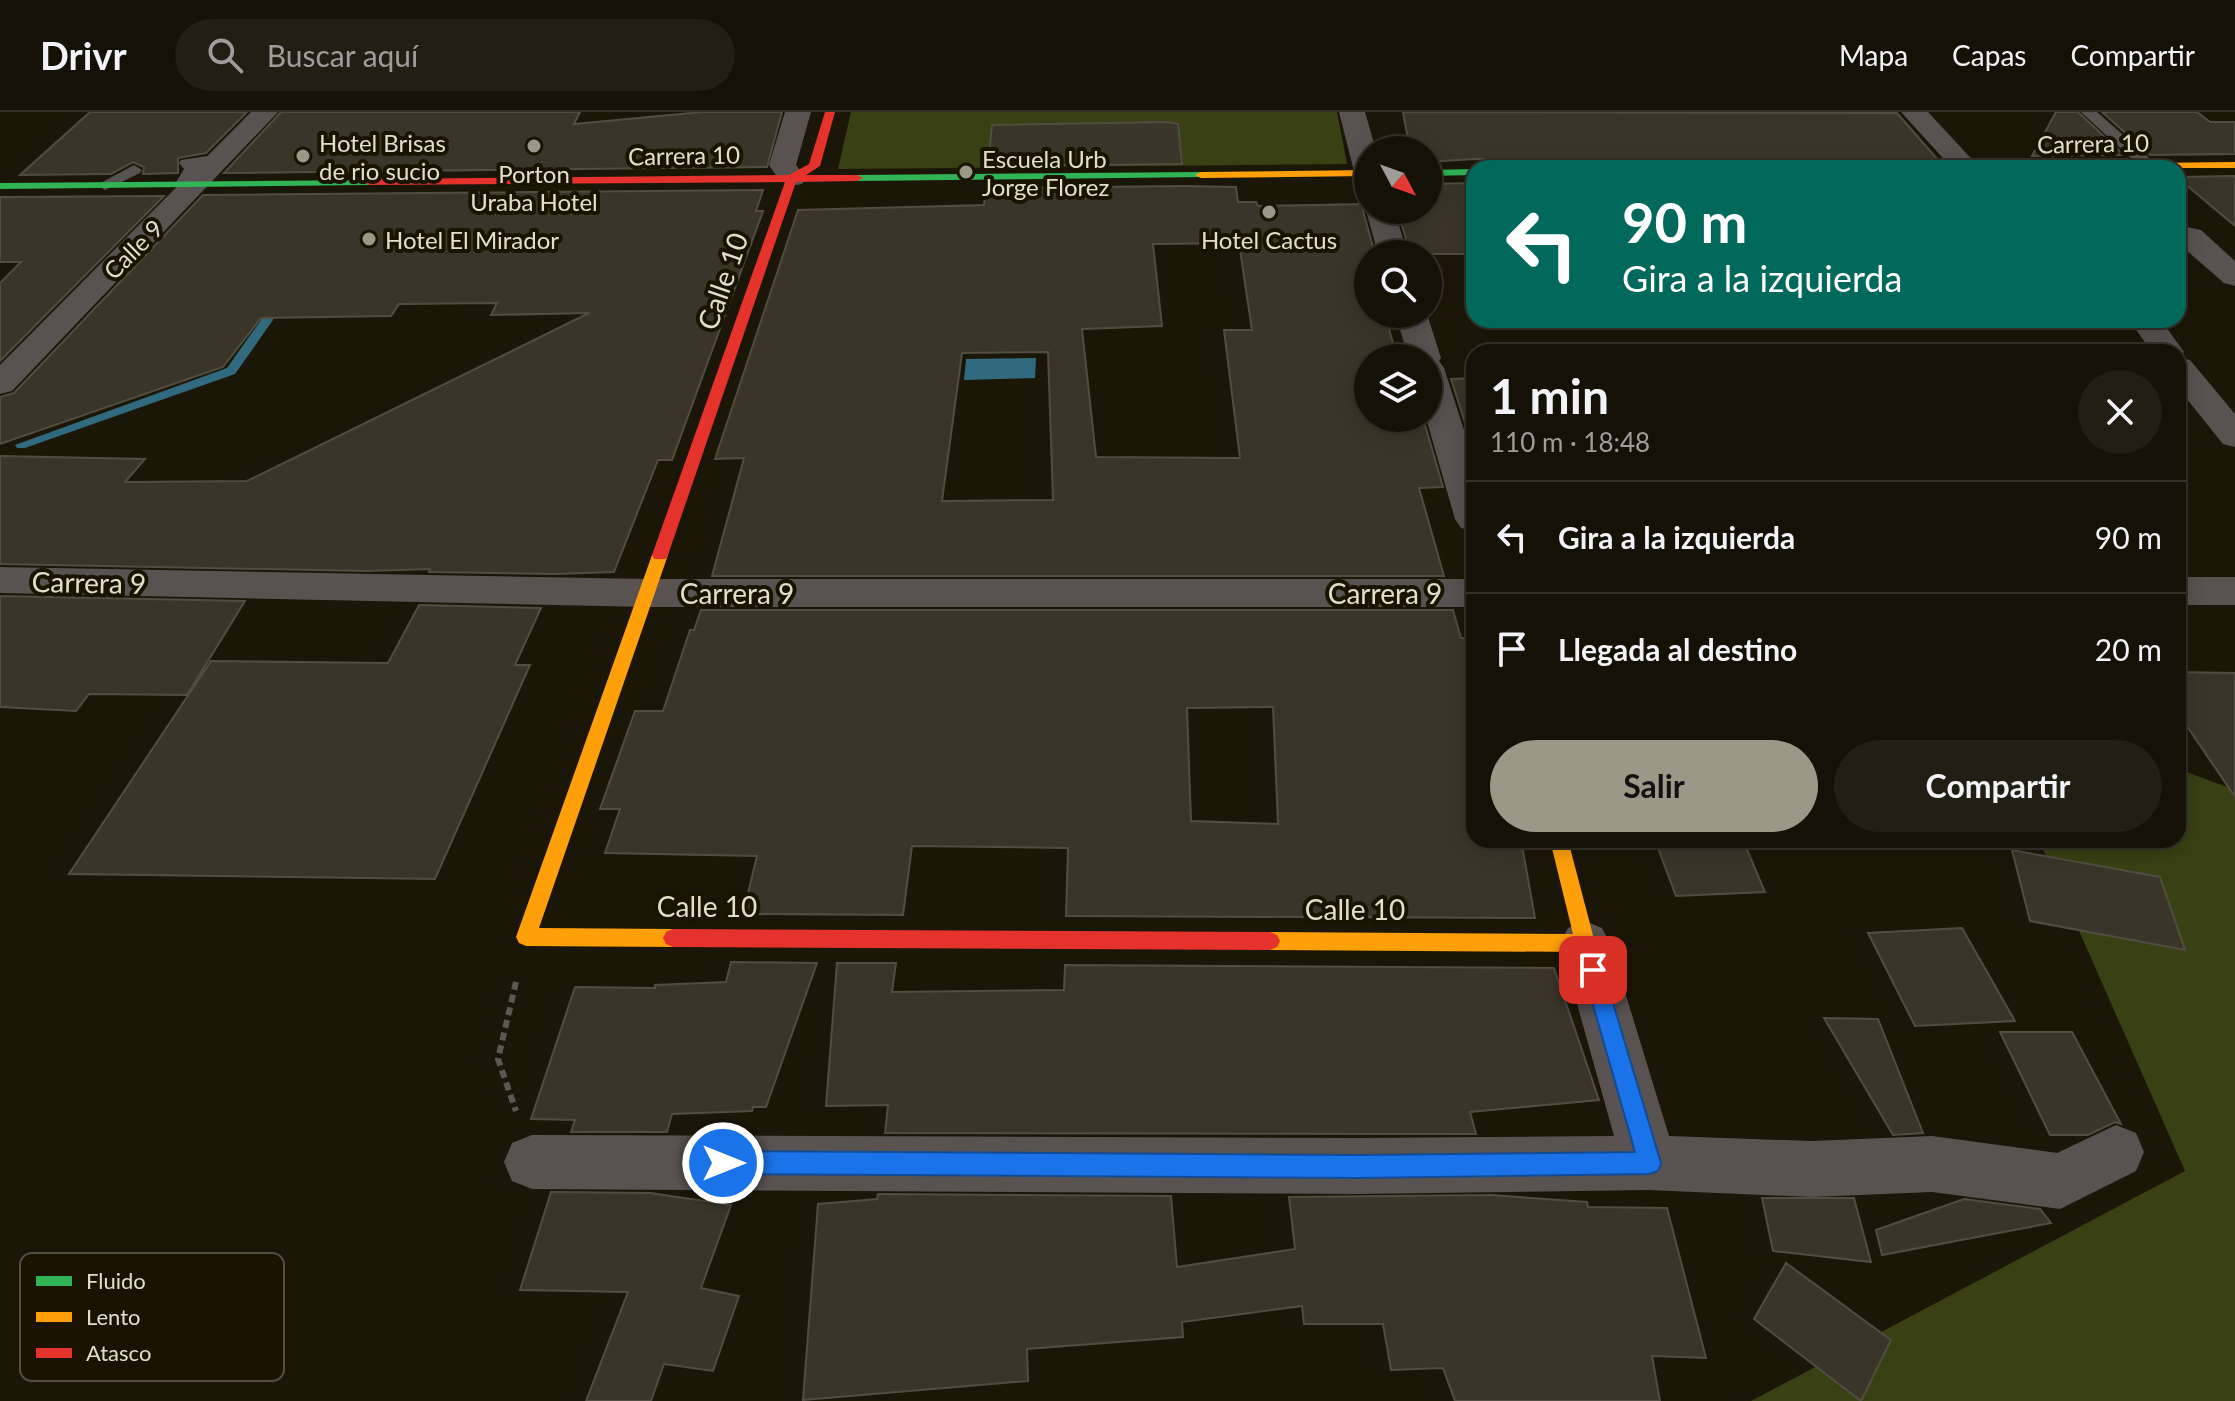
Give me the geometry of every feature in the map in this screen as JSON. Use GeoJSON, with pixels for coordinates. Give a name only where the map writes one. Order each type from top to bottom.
{"type":"FeatureCollection","features":[{"type":"Feature","properties":{"kind":"main road","name":"Calle 10"},"geometry":{"type":"LineString","coordinates":[[830,112],[814,166],[792,178],[526,937],[1585,943]]}},
{"type":"Feature","properties":{"kind":"main road","name":"Carrera 10"},"geometry":{"type":"LineString","coordinates":[[2186,166],[2235,165]]}},
{"type":"Feature","properties":{"kind":"main road","name":"Carrera 10"},"geometry":{"type":"LineString","coordinates":[[0,186],[1354,172]]}},
{"type":"Feature","properties":{"kind":"main road"},"geometry":{"type":"LineString","coordinates":[[1442,173],[1466,172]]}},
{"type":"Feature","properties":{"kind":"main road"},"geometry":{"type":"LineString","coordinates":[[1561,848],[1585,943]]}},
{"type":"Feature","properties":{"kind":"street","name":"Calle 9"},"geometry":{"type":"LineString","coordinates":[[0,384],[190,184],[221,159],[265,112]]}},
{"type":"Feature","properties":{"kind":"street","name":"Calle 10"},"geometry":{"type":"LineString","coordinates":[[792,178],[782,165],[798,112]]}},
{"type":"Feature","properties":{"kind":"street"},"geometry":{"type":"LineString","coordinates":[[1352,112],[1358,136]]}},
{"type":"Feature","properties":{"kind":"street"},"geometry":{"type":"LineString","coordinates":[[1914,112],[1959,160]]}},
{"type":"Feature","properties":{"kind":"street"},"geometry":{"type":"LineString","coordinates":[[2186,235],[2191,236],[2235,277]]}},
{"type":"Feature","properties":{"kind":"street"},"geometry":{"type":"LineString","coordinates":[[2186,377],[2235,436]]}},
{"type":"Feature","properties":{"kind":"street"},"geometry":{"type":"LineString","coordinates":[[1442,414],[1466,493]]}},
{"type":"Feature","properties":{"kind":"street","name":"Carrera 9"},"geometry":{"type":"LineString","coordinates":[[0,580],[648,593],[1466,593]]}},
{"type":"Feature","properties":{"kind":"street"},"geometry":{"type":"LineString","coordinates":[[2186,591],[2235,591]]}},
{"type":"Feature","properties":{"kind":"street"},"geometry":{"type":"LineString","coordinates":[[1585,943],[1649,1163]]}},
{"type":"Feature","properties":{"kind":"street"},"geometry":{"type":"LineString","coordinates":[[532,1162],[1342,1166],[1649,1163],[1812,1169],[1932,1164],[2060,1181],[2116,1152]]}},
{"type":"Feature","properties":{"kind":"lane"},"geometry":{"type":"LineString","coordinates":[[2088,112],[2142,160]]}},
{"type":"Feature","properties":{"kind":"lane"},"geometry":{"type":"LineString","coordinates":[[105,185],[134,170]]}},
{"type":"Feature","properties":{"kind":"path"},"geometry":{"type":"LineString","coordinates":[[526,937],[498,1059],[532,1162]]}},
{"type":"Feature","properties":{"kind":"green space"},"geometry":{"type":"Polygon","coordinates":[[[851,112],[1337,112],[1347,164],[838,169],[851,112]]]}},
{"type":"Feature","properties":{"kind":"green space"},"geometry":{"type":"Polygon","coordinates":[[[2186,772],[2235,790],[2235,1401],[1751,1401],[2185,1171],[2043,848],[2186,848],[2186,772]]]}},
{"type":"Feature","properties":{"kind":"water"},"geometry":{"type":"Polygon","coordinates":[[[1036,358],[1035,378],[964,380],[966,359],[1036,358]]]}},
{"type":"Feature","properties":{"kind":"building"},"geometry":{"type":"Polygon","coordinates":[[[90,112],[247,112],[206,153],[178,158],[178,173],[143,174],[144,167],[133,162],[111,174],[20,175],[90,112]]]}},
{"type":"Feature","properties":{"kind":"building"},"geometry":{"type":"Polygon","coordinates":[[[281,112],[580,112],[574,124],[702,112],[782,112],[767,167],[224,173],[281,112]]]}},
{"type":"Feature","properties":{"kind":"building"},"geometry":{"type":"Polygon","coordinates":[[[1403,112],[1897,113],[1938,160],[1706,160],[1442,161],[1442,136],[1407,136],[1403,112]]]}},
{"type":"Feature","properties":{"kind":"building"},"geometry":{"type":"Polygon","coordinates":[[[2056,112],[2078,112],[2124,155],[2032,156],[2056,112]]]}},
{"type":"Feature","properties":{"kind":"building"},"geometry":{"type":"Polygon","coordinates":[[[2102,112],[2197,112],[2210,122],[2235,122],[2235,154],[2150,155],[2102,112]]]}},
{"type":"Feature","properties":{"kind":"building"},"geometry":{"type":"Polygon","coordinates":[[[1178,124],[1182,164],[988,166],[992,125],[1178,124]]]}},
{"type":"Feature","properties":{"kind":"building"},"geometry":{"type":"Polygon","coordinates":[[[2235,176],[2235,226],[2186,185],[2186,177],[2235,176]]]}},
{"type":"Feature","properties":{"kind":"building"},"geometry":{"type":"Polygon","coordinates":[[[1466,183],[1466,254],[1442,254],[1442,240],[1407,240],[1401,224],[1442,224],[1442,184],[1466,183]]]}},
{"type":"Feature","properties":{"kind":"building"},"geometry":{"type":"Polygon","coordinates":[[[1185,186],[1236,187],[1238,202],[1256,202],[1258,206],[1354,204],[1354,224],[1367,224],[1371,240],[1354,240],[1354,328],[1389,328],[1393,344],[1354,344],[1354,432],[1427,432],[1443,487],[1419,488],[1444,576],[712,576],[744,458],[715,459],[798,210],[984,205],[986,188],[1185,186]],[[1239,243],[1153,244],[1162,326],[1082,329],[1096,457],[1240,458],[1224,330],[1252,330],[1239,243]],[[1048,352],[962,353],[942,501],[1053,500],[1048,352]]]}},
{"type":"Feature","properties":{"kind":"building"},"geometry":{"type":"Polygon","coordinates":[[[763,190],[756,211],[763,211],[672,460],[658,460],[614,572],[556,574],[429,572],[430,569],[367,571],[0,564],[0,456],[145,459],[125,482],[247,481],[589,313],[491,315],[497,303],[399,304],[391,316],[261,318],[223,367],[0,444],[0,397],[14,393],[203,195],[763,190]]]}},
{"type":"Feature","properties":{"kind":"building"},"geometry":{"type":"Polygon","coordinates":[[[164,196],[0,361],[0,283],[21,262],[0,262],[0,197],[164,196]]]}},
{"type":"Feature","properties":{"kind":"building"},"geometry":{"type":"Polygon","coordinates":[[[1466,378],[1466,426],[1451,379],[1466,378]]]}},
{"type":"Feature","properties":{"kind":"building"},"geometry":{"type":"Polygon","coordinates":[[[0,596],[245,601],[187,695],[89,694],[76,711],[0,707],[0,596]]]}},
{"type":"Feature","properties":{"kind":"building"},"geometry":{"type":"Polygon","coordinates":[[[419,605],[541,608],[515,665],[530,665],[435,879],[69,874],[211,661],[388,663],[419,605]]]}},
{"type":"Feature","properties":{"kind":"building"},"geometry":{"type":"Polygon","coordinates":[[[701,610],[1453,610],[1461,638],[1466,638],[1466,848],[1522,848],[1535,918],[1066,916],[1068,848],[912,846],[903,915],[743,914],[757,856],[605,853],[620,809],[600,809],[635,711],[663,711],[690,630],[694,630],[701,610]],[[1273,707],[1187,708],[1191,821],[1278,824],[1273,707]]]}},
{"type":"Feature","properties":{"kind":"building"},"geometry":{"type":"Polygon","coordinates":[[[2186,672],[2235,673],[2235,797],[2186,725],[2186,672]]]}},
{"type":"Feature","properties":{"kind":"building"},"geometry":{"type":"Polygon","coordinates":[[[1658,848],[1746,848],[1765,892],[1676,896],[1658,848]]]}},
{"type":"Feature","properties":{"kind":"building"},"geometry":{"type":"Polygon","coordinates":[[[2012,850],[2160,877],[2185,950],[2030,921],[2012,850]]]}},
{"type":"Feature","properties":{"kind":"building"},"geometry":{"type":"Polygon","coordinates":[[[1962,928],[2015,1021],[1915,1026],[1868,933],[1962,928]]]}},
{"type":"Feature","properties":{"kind":"building"},"geometry":{"type":"Polygon","coordinates":[[[731,962],[817,963],[766,1107],[753,1107],[752,1111],[672,1114],[667,1132],[571,1132],[575,1120],[531,1119],[575,987],[655,988],[655,985],[726,982],[731,962]]]}},
{"type":"Feature","properties":{"kind":"building"},"geometry":{"type":"Polygon","coordinates":[[[837,963],[896,963],[892,992],[1064,990],[1065,965],[1554,968],[1599,1100],[1470,1112],[1476,1134],[885,1133],[888,1105],[826,1106],[837,963]]]}},
{"type":"Feature","properties":{"kind":"building"},"geometry":{"type":"Polygon","coordinates":[[[1824,1018],[1878,1019],[1923,1133],[1893,1135],[1824,1018]]]}},
{"type":"Feature","properties":{"kind":"building"},"geometry":{"type":"Polygon","coordinates":[[[2000,1032],[2072,1032],[2121,1124],[2115,1122],[2088,1135],[2050,1135],[2000,1032]]]}},
{"type":"Feature","properties":{"kind":"building"},"geometry":{"type":"Polygon","coordinates":[[[551,1192],[651,1193],[731,1205],[701,1288],[739,1296],[713,1371],[664,1364],[651,1401],[586,1401],[628,1292],[520,1290],[551,1192]]]}},
{"type":"Feature","properties":{"kind":"building"},"geometry":{"type":"Polygon","coordinates":[[[878,1194],[1171,1196],[1177,1267],[1295,1249],[1289,1197],[1491,1195],[1587,1202],[1588,1207],[1667,1208],[1706,1358],[1652,1356],[1660,1401],[1455,1401],[1443,1368],[1391,1370],[1383,1324],[1304,1324],[1302,1306],[1182,1322],[1183,1337],[1027,1349],[1028,1381],[803,1400],[818,1204],[877,1199],[878,1194]]]}},
{"type":"Feature","properties":{"kind":"building"},"geometry":{"type":"Polygon","coordinates":[[[1762,1198],[1854,1198],[1871,1262],[1773,1251],[1762,1198]]]}},
{"type":"Feature","properties":{"kind":"building"},"geometry":{"type":"Polygon","coordinates":[[[1964,1199],[2040,1209],[2051,1223],[1882,1255],[1876,1230],[1964,1199]]]}},
{"type":"Feature","properties":{"kind":"building"},"geometry":{"type":"Polygon","coordinates":[[[1786,1263],[1891,1340],[1861,1401],[1754,1319],[1786,1263]]]}},
{"type":"Feature","properties":{"kind":"waterway"},"geometry":{"type":"LineString","coordinates":[[21,445],[231,371],[267,320],[264,296]]}},
{"type":"Feature","properties":{"kind":"traffic: fast"},"geometry":{"type":"LineString","coordinates":[[1442,173],[1466,172]]}},
{"type":"Feature","properties":{"kind":"traffic: fast"},"geometry":{"type":"LineString","coordinates":[[857,178],[1201,175]]}},
{"type":"Feature","properties":{"kind":"traffic: fast"},"geometry":{"type":"LineString","coordinates":[[0,186],[369,182]]}},
{"type":"Feature","properties":{"kind":"traffic: slow"},"geometry":{"type":"LineString","coordinates":[[2186,166],[2235,165]]}},
{"type":"Feature","properties":{"kind":"traffic: slow"},"geometry":{"type":"LineString","coordinates":[[1201,175],[1354,173]]}},
{"type":"Feature","properties":{"kind":"traffic: slow"},"geometry":{"type":"LineString","coordinates":[[660,555],[526,937],[673,938]]}},
{"type":"Feature","properties":{"kind":"traffic: slow"},"geometry":{"type":"LineString","coordinates":[[1270,941],[1585,943],[1561,848]]}},
{"type":"Feature","properties":{"kind":"traffic: jam"},"geometry":{"type":"LineString","coordinates":[[660,555],[792,178],[814,166],[830,112]]}},
{"type":"Feature","properties":{"kind":"traffic: jam"},"geometry":{"type":"LineString","coordinates":[[369,182],[857,178]]}},
{"type":"Feature","properties":{"kind":"traffic: jam"},"geometry":{"type":"LineString","coordinates":[[673,938],[1270,941]]}},
{"type":"Feature","properties":{"kind":"place","name":"Porton Uraba Hotel"},"geometry":{"type":"Point","coordinates":[534,146]}},
{"type":"Feature","properties":{"kind":"place","name":"Hotel Brisas de rio sucio"},"geometry":{"type":"Point","coordinates":[303,156]}},
{"type":"Feature","properties":{"kind":"place","name":"Escuela Urb Jorge Florez"},"geometry":{"type":"Point","coordinates":[966,172]}},
{"type":"Feature","properties":{"kind":"place","name":"Hotel Cactus"},"geometry":{"type":"Point","coordinates":[1269,212]}},
{"type":"Feature","properties":{"kind":"place","name":"Hotel El Mirador"},"geometry":{"type":"Point","coordinates":[369,239]}},
{"type":"Feature","properties":{"kind":"route"},"geometry":{"type":"LineString","coordinates":[[723,1163],[1358,1166],[1649,1163],[1593,970]]}}]}
